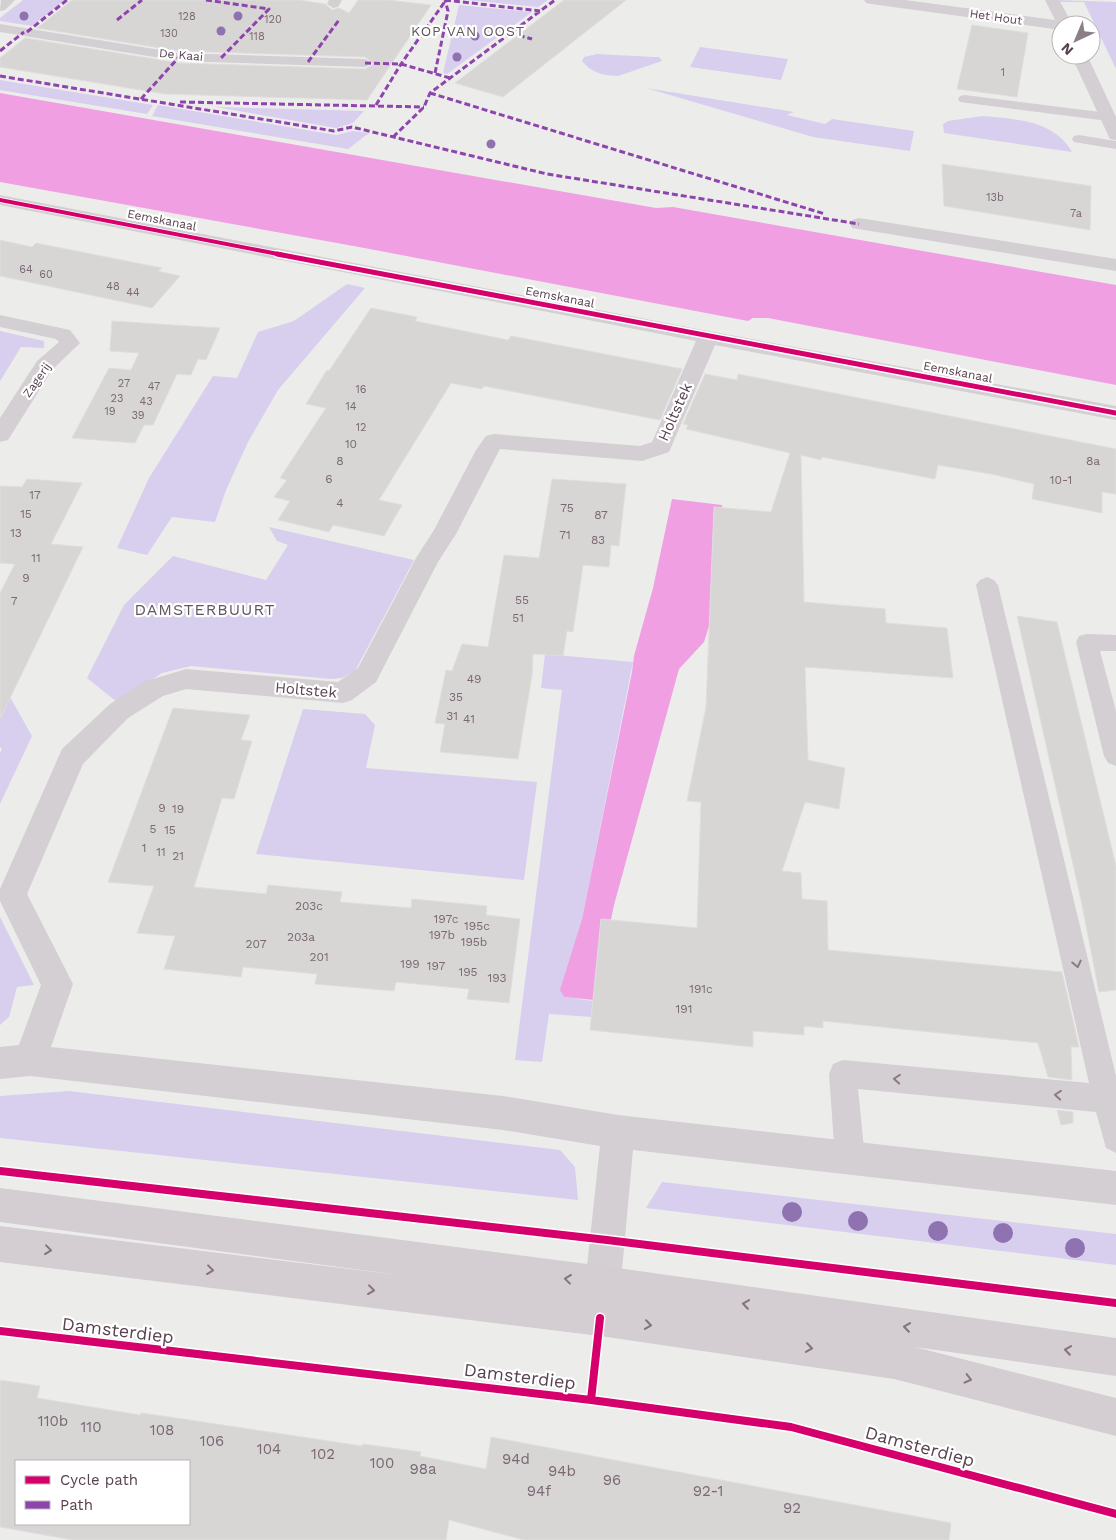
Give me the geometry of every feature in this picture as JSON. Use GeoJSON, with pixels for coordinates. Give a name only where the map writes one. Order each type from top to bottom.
{"type":"FeatureCollection","features":[{"type":"Feature","properties":{"kind":"main road"},"geometry":{"type":"LineString","coordinates":[[0,1206],[601,1301],[894,1360],[1116,1417]]}},
{"type":"Feature","properties":{"kind":"main road"},"geometry":{"type":"LineString","coordinates":[[0,1244],[601,1301],[1116,1357]]}},
{"type":"Feature","properties":{"kind":"street","name":"Het Hout"},"geometry":{"type":"LineString","coordinates":[[871,0],[1051,24]]}},
{"type":"Feature","properties":{"kind":"street"},"geometry":{"type":"LineString","coordinates":[[1052,0],[1060,15]]}},
{"type":"Feature","properties":{"kind":"street"},"geometry":{"type":"LineString","coordinates":[[1084,65],[1116,135]]}},
{"type":"Feature","properties":{"kind":"street","name":"Eemskanaal"},"geometry":{"type":"LineString","coordinates":[[0,200],[708,337],[1116,413]]}},
{"type":"Feature","properties":{"kind":"street"},"geometry":{"type":"LineString","coordinates":[[859,224],[1116,265]]}},
{"type":"Feature","properties":{"kind":"street","name":"Zagerij"},"geometry":{"type":"LineString","coordinates":[[0,321],[63,334],[70,343],[44,366],[0,436]]}},
{"type":"Feature","properties":{"kind":"street","name":"Holtstek"},"geometry":{"type":"LineString","coordinates":[[15,1061],[57,984],[12,894],[72,757],[119,711],[155,688],[186,679],[343,693],[367,675],[428,558],[444,534],[487,450],[494,441],[642,454],[661,447],[708,337]]}},
{"type":"Feature","properties":{"kind":"street"},"geometry":{"type":"LineString","coordinates":[[15,1061],[503,1113],[618,1132],[1116,1188]]}},
{"type":"Feature","properties":{"kind":"street"},"geometry":{"type":"LineString","coordinates":[[601,1301],[618,1132]]}},
{"type":"Feature","properties":{"kind":"lane"},"geometry":{"type":"LineString","coordinates":[[0,7],[9,0]]}},
{"type":"Feature","properties":{"kind":"lane","name":"De Kaai"},"geometry":{"type":"LineString","coordinates":[[0,28],[179,57],[365,63]]}},
{"type":"Feature","properties":{"kind":"lane"},"geometry":{"type":"LineString","coordinates":[[965,99],[1108,117]]}},
{"type":"Feature","properties":{"kind":"lane"},"geometry":{"type":"LineString","coordinates":[[1079,139],[1116,145]]}},
{"type":"Feature","properties":{"kind":"lane"},"geometry":{"type":"LineString","coordinates":[[986,585],[1066,917],[1116,1138]]}},
{"type":"Feature","properties":{"kind":"lane"},"geometry":{"type":"LineString","coordinates":[[1116,643],[1087,642],[1116,756]]}},
{"type":"Feature","properties":{"kind":"lane"},"geometry":{"type":"LineString","coordinates":[[850,1158],[844,1074],[1107,1099]]}},
{"type":"Feature","properties":{"kind":"shaded area"},"geometry":{"type":"Polygon","coordinates":[[[23,0],[65,0],[32,26],[0,21],[0,18],[23,0]]]}},
{"type":"Feature","properties":{"kind":"shaded area"},"geometry":{"type":"Polygon","coordinates":[[[467,0],[548,0],[538,7],[467,0]]]}},
{"type":"Feature","properties":{"kind":"shaded area"},"geometry":{"type":"Polygon","coordinates":[[[1057,0],[1116,2],[1116,69],[1101,38],[1101,15],[1090,15],[1084,2],[1058,2],[1057,0]]]}},
{"type":"Feature","properties":{"kind":"shaded area"},"geometry":{"type":"Polygon","coordinates":[[[459,5],[532,12],[447,74],[443,73],[459,5]]]}},
{"type":"Feature","properties":{"kind":"shaded area"},"geometry":{"type":"Polygon","coordinates":[[[700,47],[788,59],[781,80],[690,67],[700,47]]]}},
{"type":"Feature","properties":{"kind":"shaded area"},"geometry":{"type":"Polygon","coordinates":[[[597,54],[659,57],[662,61],[618,76],[608,75],[594,71],[582,61],[584,57],[597,54]]]}},
{"type":"Feature","properties":{"kind":"shaded area"},"geometry":{"type":"Polygon","coordinates":[[[0,80],[153,105],[147,114],[0,90],[0,80]]]}},
{"type":"Feature","properties":{"kind":"shaded area"},"geometry":{"type":"Polygon","coordinates":[[[646,88],[794,112],[787,115],[825,124],[832,119],[914,131],[910,151],[813,137],[646,88]]]}},
{"type":"Feature","properties":{"kind":"shaded area"},"geometry":{"type":"Polygon","coordinates":[[[0,93],[656,208],[673,207],[1116,285],[1116,385],[768,318],[753,318],[748,321],[359,247],[0,182],[0,93]]]}},
{"type":"Feature","properties":{"kind":"shaded area"},"geometry":{"type":"Polygon","coordinates":[[[158,105],[336,135],[353,131],[369,133],[348,149],[152,116],[158,105]]]}},
{"type":"Feature","properties":{"kind":"shaded area"},"geometry":{"type":"Polygon","coordinates":[[[216,107],[364,111],[353,123],[336,128],[216,107]]]}},
{"type":"Feature","properties":{"kind":"shaded area"},"geometry":{"type":"Polygon","coordinates":[[[982,116],[1020,120],[1044,127],[1064,141],[1072,152],[944,133],[943,124],[948,121],[982,116]]]}},
{"type":"Feature","properties":{"kind":"shaded area"},"geometry":{"type":"Polygon","coordinates":[[[347,284],[365,288],[278,390],[248,442],[226,490],[215,522],[172,517],[147,555],[117,548],[149,478],[213,376],[237,378],[258,332],[294,321],[347,284]]]}},
{"type":"Feature","properties":{"kind":"shaded area"},"geometry":{"type":"Polygon","coordinates":[[[0,331],[44,341],[44,348],[21,347],[0,381],[0,331]]]}},
{"type":"Feature","properties":{"kind":"shaded area"},"geometry":{"type":"Polygon","coordinates":[[[672,499],[722,505],[720,591],[704,642],[679,669],[614,905],[594,1000],[564,997],[560,990],[582,919],[634,656],[653,588],[672,499]]]}},
{"type":"Feature","properties":{"kind":"shaded area"},"geometry":{"type":"Polygon","coordinates":[[[269,527],[414,560],[355,671],[342,678],[331,679],[191,666],[162,673],[117,702],[87,678],[124,605],[173,556],[266,580],[288,545],[277,541],[269,527]]]}},
{"type":"Feature","properties":{"kind":"shaded area"},"geometry":{"type":"Polygon","coordinates":[[[545,654],[633,662],[582,919],[561,990],[564,997],[593,1001],[592,1017],[549,1014],[542,1062],[515,1060],[562,690],[541,688],[545,654]]]}},
{"type":"Feature","properties":{"kind":"shaded area"},"geometry":{"type":"Polygon","coordinates":[[[0,697],[10,697],[32,736],[0,804],[0,753],[2,749],[0,747],[0,697]]]}},
{"type":"Feature","properties":{"kind":"shaded area"},"geometry":{"type":"Polygon","coordinates":[[[303,709],[365,714],[375,725],[366,768],[537,782],[524,880],[256,854],[303,709]]]}},
{"type":"Feature","properties":{"kind":"shaded area"},"geometry":{"type":"Polygon","coordinates":[[[0,917],[34,985],[17,987],[9,1017],[0,1025],[0,917]]]}},
{"type":"Feature","properties":{"kind":"shaded area"},"geometry":{"type":"Polygon","coordinates":[[[69,1091],[560,1150],[575,1167],[578,1200],[0,1138],[0,1096],[69,1091]]]}},
{"type":"Feature","properties":{"kind":"shaded area"},"geometry":{"type":"Polygon","coordinates":[[[662,1182],[1116,1234],[1116,1265],[646,1208],[662,1182]]]}},
{"type":"Feature","properties":{"kind":"building"},"geometry":{"type":"Polygon","coordinates":[[[72,0],[299,0],[325,4],[332,10],[339,8],[349,13],[358,0],[387,0],[431,5],[367,100],[165,94],[0,67],[0,58],[25,38],[179,63],[365,69],[374,64],[365,57],[179,51],[37,28],[72,0]]]}},
{"type":"Feature","properties":{"kind":"building"},"geometry":{"type":"Polygon","coordinates":[[[564,0],[626,0],[503,97],[455,83],[564,0]]]}},
{"type":"Feature","properties":{"kind":"building"},"geometry":{"type":"Polygon","coordinates":[[[972,25],[1028,33],[1017,97],[957,89],[972,25]]]}},
{"type":"Feature","properties":{"kind":"building"},"geometry":{"type":"Polygon","coordinates":[[[942,164],[1091,186],[1090,230],[944,206],[942,164]]]}},
{"type":"Feature","properties":{"kind":"building"},"geometry":{"type":"Polygon","coordinates":[[[0,240],[32,247],[36,243],[162,268],[158,271],[180,276],[152,308],[0,276],[0,240]]]}},
{"type":"Feature","properties":{"kind":"building"},"geometry":{"type":"Polygon","coordinates":[[[371,308],[417,317],[415,321],[508,340],[511,336],[682,369],[660,420],[484,386],[482,389],[451,383],[379,500],[402,505],[384,536],[333,525],[329,532],[278,520],[290,501],[274,497],[287,480],[280,478],[326,408],[306,404],[327,370],[329,371],[371,308]]]}},
{"type":"Feature","properties":{"kind":"building"},"geometry":{"type":"Polygon","coordinates":[[[112,321],[220,328],[206,360],[198,359],[191,375],[177,374],[153,425],[144,425],[135,443],[72,438],[109,368],[131,370],[139,353],[110,351],[112,321]]]}},
{"type":"Feature","properties":{"kind":"building"},"geometry":{"type":"Polygon","coordinates":[[[705,374],[737,380],[738,374],[1116,449],[1116,494],[1102,492],[1102,513],[1032,499],[1034,484],[991,474],[938,465],[935,479],[822,457],[821,460],[801,455],[804,602],[885,609],[886,623],[947,628],[953,678],[805,667],[808,760],[845,768],[839,809],[805,802],[782,871],[801,873],[802,899],[827,901],[828,950],[1062,972],[1079,1047],[1071,1047],[1072,1080],[1048,1077],[1038,1043],[823,1021],[823,1028],[804,1026],[804,1035],[753,1031],[753,1047],[590,1030],[601,919],[697,928],[701,802],[687,801],[706,707],[714,507],[771,512],[790,453],[686,429],[688,425],[683,424],[705,374]]]}},
{"type":"Feature","properties":{"kind":"building"},"geometry":{"type":"Polygon","coordinates":[[[27,479],[82,483],[51,544],[83,547],[0,719],[0,593],[15,564],[0,563],[0,486],[22,487],[27,479]]]}},
{"type":"Feature","properties":{"kind":"building"},"geometry":{"type":"Polygon","coordinates":[[[552,479],[626,484],[619,546],[611,545],[609,567],[583,565],[573,632],[567,631],[563,656],[533,654],[532,675],[518,759],[440,752],[445,724],[435,723],[446,670],[452,671],[462,644],[488,647],[504,555],[539,558],[552,479]]]}},
{"type":"Feature","properties":{"kind":"building"},"geometry":{"type":"Polygon","coordinates":[[[1017,616],[1057,622],[1116,866],[1116,990],[1099,992],[1081,900],[1017,616]]]}},
{"type":"Feature","properties":{"kind":"building"},"geometry":{"type":"Polygon","coordinates":[[[173,708],[250,715],[241,740],[252,741],[234,799],[222,798],[194,887],[266,894],[268,885],[342,892],[340,902],[411,908],[412,899],[487,906],[486,915],[520,919],[509,1003],[467,999],[469,989],[396,982],[394,991],[315,984],[317,974],[243,967],[241,977],[164,969],[175,936],[137,933],[154,886],[108,882],[173,708]]]}},
{"type":"Feature","properties":{"kind":"building"},"geometry":{"type":"Polygon","coordinates":[[[1057,1110],[1073,1112],[1073,1123],[1061,1125],[1057,1110]]]}},
{"type":"Feature","properties":{"kind":"building"},"geometry":{"type":"Polygon","coordinates":[[[0,1380],[40,1386],[37,1398],[140,1415],[141,1413],[362,1446],[363,1444],[421,1452],[420,1456],[486,1469],[491,1437],[951,1523],[949,1540],[524,1540],[449,1520],[446,1540],[73,1540],[0,1527],[0,1380]]]}},
{"type":"Feature","properties":{"kind":"marked path"},"geometry":{"type":"LineString","coordinates":[[27,32],[67,0]]}},
{"type":"Feature","properties":{"kind":"marked path"},"geometry":{"type":"LineString","coordinates":[[117,20],[142,0]]}},
{"type":"Feature","properties":{"kind":"marked path"},"geometry":{"type":"LineString","coordinates":[[206,0],[269,9],[221,58]]}},
{"type":"Feature","properties":{"kind":"marked path"},"geometry":{"type":"LineString","coordinates":[[445,0],[540,11]]}},
{"type":"Feature","properties":{"kind":"marked path"},"geometry":{"type":"LineString","coordinates":[[435,73],[448,11],[445,0]]}},
{"type":"Feature","properties":{"kind":"marked path"},"geometry":{"type":"LineString","coordinates":[[376,105],[401,64],[446,0]]}},
{"type":"Feature","properties":{"kind":"marked path"},"geometry":{"type":"LineString","coordinates":[[393,137],[424,107],[430,93],[555,0]]}},
{"type":"Feature","properties":{"kind":"marked path"},"geometry":{"type":"LineString","coordinates":[[308,62],[339,20]]}},
{"type":"Feature","properties":{"kind":"marked path"},"geometry":{"type":"LineString","coordinates":[[0,51],[24,32]]}},
{"type":"Feature","properties":{"kind":"marked path"},"geometry":{"type":"LineString","coordinates":[[510,33],[532,39]]}},
{"type":"Feature","properties":{"kind":"marked path"},"geometry":{"type":"LineString","coordinates":[[141,99],[179,57]]}},
{"type":"Feature","properties":{"kind":"marked path"},"geometry":{"type":"LineString","coordinates":[[365,63],[401,64],[450,78]]}},
{"type":"Feature","properties":{"kind":"marked path"},"geometry":{"type":"LineString","coordinates":[[0,76],[334,131],[352,127],[547,174],[859,224]]}},
{"type":"Feature","properties":{"kind":"marked path"},"geometry":{"type":"LineString","coordinates":[[430,93],[825,214]]}},
{"type":"Feature","properties":{"kind":"marked path"},"geometry":{"type":"LineString","coordinates":[[180,102],[424,107]]}},
{"type":"Feature","properties":{"kind":"cycle path"},"geometry":{"type":"LineString","coordinates":[[0,200],[708,337],[1116,413]]}},
{"type":"Feature","properties":{"kind":"cycle path"},"geometry":{"type":"LineString","coordinates":[[0,1171],[607,1240],[1116,1303]]}},
{"type":"Feature","properties":{"kind":"cycle path"},"geometry":{"type":"LineString","coordinates":[[591,1400],[600,1318]]}},
{"type":"Feature","properties":{"kind":"cycle path","name":"Damsterdiep"},"geometry":{"type":"LineString","coordinates":[[0,1331],[591,1400],[791,1427],[1116,1514]]}},
{"type":"Feature","properties":{"kind":"district","name":"KOP VAN OOST"},"geometry":{"type":"Point","coordinates":[468,31]}},
{"type":"Feature","properties":{"kind":"district","name":"DAMSTERBUURT"},"geometry":{"type":"Point","coordinates":[205,609]}}]}
